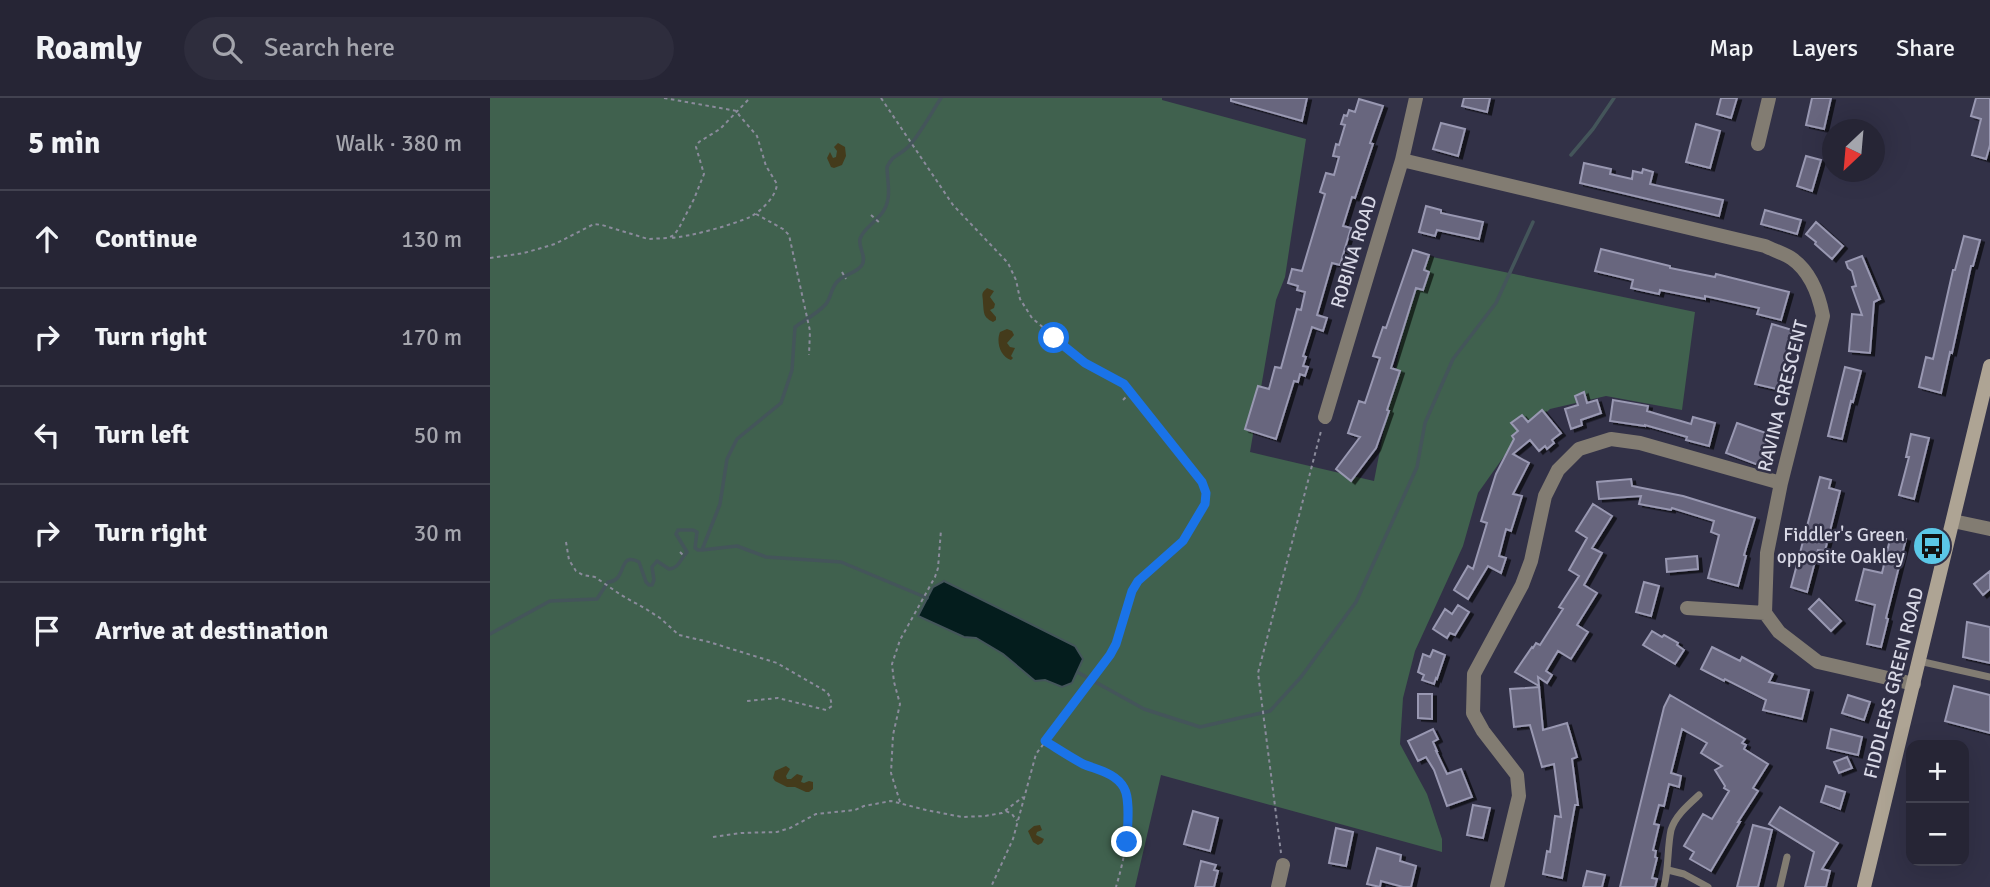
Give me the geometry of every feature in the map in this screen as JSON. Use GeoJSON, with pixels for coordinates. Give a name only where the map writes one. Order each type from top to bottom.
{"type":"FeatureCollection","features":[{"type":"Feature","properties":{"kind":"main road","name":"FIDDLERS GREEN ROAD"},"geometry":{"type":"LineString","coordinates":[[1864,887],[1988,385],[1990,366]]}},
{"type":"Feature","properties":{"kind":"street","name":"ROBINA ROAD"},"geometry":{"type":"LineString","coordinates":[[1325,417],[1402,160],[1416,98]]}},
{"type":"Feature","properties":{"kind":"street"},"geometry":{"type":"LineString","coordinates":[[1758,144],[1769,98]]}},
{"type":"Feature","properties":{"kind":"street","name":"RAVINA CRESCENT"},"geometry":{"type":"LineString","coordinates":[[1402,160],[1765,246],[1792,259],[1808,276],[1819,298],[1823,316],[1781,483],[1767,553],[1765,613]]}},
{"type":"Feature","properties":{"kind":"street"},"geometry":{"type":"LineString","coordinates":[[1497,887],[1519,796],[1517,775],[1473,713],[1474,674],[1522,585],[1531,561],[1545,496],[1558,470],[1579,449],[1611,439],[1640,443],[1781,483]]}},
{"type":"Feature","properties":{"kind":"street"},"geometry":{"type":"LineString","coordinates":[[1953,521],[1990,529]]}},
{"type":"Feature","properties":{"kind":"street"},"geometry":{"type":"LineString","coordinates":[[1687,608],[1765,613],[1779,632],[1818,662],[1914,684]]}},
{"type":"Feature","properties":{"kind":"street"},"geometry":{"type":"LineString","coordinates":[[1278,887],[1283,866]]}},
{"type":"Feature","properties":{"kind":"lane"},"geometry":{"type":"LineString","coordinates":[[1919,660],[1990,677]]}},
{"type":"Feature","properties":{"kind":"lane"},"geometry":{"type":"LineString","coordinates":[[1664,887],[1672,829],[1684,808],[1699,795]]}},
{"type":"Feature","properties":{"kind":"lane"},"geometry":{"type":"LineString","coordinates":[[1780,887],[1787,858]]}},
{"type":"Feature","properties":{"kind":"lane"},"geometry":{"type":"LineString","coordinates":[[1668,870],[1684,874],[1708,887]]}},
{"type":"Feature","properties":{"kind":"path"},"geometry":{"type":"LineString","coordinates":[[664,98],[737,110]]}},
{"type":"Feature","properties":{"kind":"path"},"geometry":{"type":"LineString","coordinates":[[668,238],[680,228],[704,174],[696,147],[699,142],[720,129],[750,98]]}},
{"type":"Feature","properties":{"kind":"path"},"geometry":{"type":"LineString","coordinates":[[881,98],[953,205],[1008,263],[1016,280],[1020,299],[1032,318],[1085,363],[1116,379],[1132,392],[1202,482],[1206,493],[1205,504],[1183,541],[1138,581],[1110,655],[1036,754],[1013,839],[990,887]]}},
{"type":"Feature","properties":{"kind":"path"},"geometry":{"type":"LineString","coordinates":[[490,258],[524,253],[555,244],[594,224],[648,239],[668,238],[686,236],[750,216],[775,193],[777,184],[766,166],[757,136],[738,115],[737,110]]}},
{"type":"Feature","properties":{"kind":"path"},"geometry":{"type":"LineString","coordinates":[[755,213],[789,235],[809,324],[809,355]]}},
{"type":"Feature","properties":{"kind":"path"},"geometry":{"type":"LineString","coordinates":[[871,215],[881,224]]}},
{"type":"Feature","properties":{"kind":"path"},"geometry":{"type":"LineString","coordinates":[[842,272],[846,279]]}},
{"type":"Feature","properties":{"kind":"path"},"geometry":{"type":"LineString","coordinates":[[1123,400],[1132,392]]}},
{"type":"Feature","properties":{"kind":"path"},"geometry":{"type":"LineString","coordinates":[[1283,866],[1258,673],[1325,417]]}},
{"type":"Feature","properties":{"kind":"path"},"geometry":{"type":"LineString","coordinates":[[900,803],[891,773],[893,735],[900,704],[892,664],[900,640],[935,577],[941,530]]}},
{"type":"Feature","properties":{"kind":"path"},"geometry":{"type":"LineString","coordinates":[[566,542],[569,560],[576,571],[595,578],[660,618],[678,635],[777,663],[827,692],[833,702],[830,709],[826,710],[778,698],[747,702]]}},
{"type":"Feature","properties":{"kind":"path"},"geometry":{"type":"LineString","coordinates":[[680,552],[685,557]]}},
{"type":"Feature","properties":{"kind":"path"},"geometry":{"type":"LineString","coordinates":[[1045,741],[1086,765],[1102,770],[1115,778],[1125,789],[1127,842],[1116,887]]}},
{"type":"Feature","properties":{"kind":"path"},"geometry":{"type":"LineString","coordinates":[[713,837],[778,832],[817,814],[855,810],[891,801],[962,817],[985,816],[1005,810],[1024,797]]}},
{"type":"Feature","properties":{"kind":"path"},"geometry":{"type":"LineString","coordinates":[[1005,810],[1017,821]]}},
{"type":"Feature","properties":{"kind":"green space"},"geometry":{"type":"Polygon","coordinates":[[[490,98],[1162,98],[1306,139],[1285,277],[1276,300],[1250,452],[1374,481],[1418,254],[1695,312],[1682,410],[1606,396],[1550,409],[1512,445],[1478,493],[1463,546],[1415,651],[1403,698],[1400,744],[1427,794],[1442,839],[1442,852],[1161,775],[1135,887],[490,887],[490,98]]]}},
{"type":"Feature","properties":{"kind":"sand"},"geometry":{"type":"Polygon","coordinates":[[[838,143],[845,147],[846,156],[842,165],[834,168],[827,158],[830,152],[833,158],[836,157],[837,151],[834,147],[838,143]]]}},
{"type":"Feature","properties":{"kind":"sand"},"geometry":{"type":"Polygon","coordinates":[[[987,288],[994,291],[990,297],[995,304],[990,310],[996,317],[993,322],[984,312],[982,295],[987,288]]]}},
{"type":"Feature","properties":{"kind":"sand"},"geometry":{"type":"Polygon","coordinates":[[[1007,329],[1014,335],[1007,343],[1015,348],[1011,360],[1004,355],[999,344],[1000,332],[1007,329]]]}},
{"type":"Feature","properties":{"kind":"sand"},"geometry":{"type":"Polygon","coordinates":[[[786,766],[790,769],[787,779],[797,774],[803,776],[801,782],[813,782],[813,789],[806,792],[775,781],[775,771],[786,766]]]}},
{"type":"Feature","properties":{"kind":"sand"},"geometry":{"type":"Polygon","coordinates":[[[1040,825],[1042,830],[1036,835],[1044,839],[1038,845],[1033,842],[1028,831],[1040,825]]]}},
{"type":"Feature","properties":{"kind":"shaded area"},"geometry":{"type":"Polygon","coordinates":[[[944,581],[1075,646],[1083,659],[1072,683],[1062,687],[1045,680],[1035,681],[1003,654],[976,638],[964,637],[918,616],[933,587],[944,581]]]}},
{"type":"Feature","properties":{"kind":"building"},"geometry":{"type":"Polygon","coordinates":[[[1231,98],[1307,98],[1302,121],[1231,101],[1231,98]]]}},
{"type":"Feature","properties":{"kind":"building"},"geometry":{"type":"Polygon","coordinates":[[[1464,98],[1490,98],[1487,112],[1462,106],[1464,98]]]}},
{"type":"Feature","properties":{"kind":"building"},"geometry":{"type":"Polygon","coordinates":[[[1721,98],[1737,98],[1731,118],[1717,114],[1721,98]]]}},
{"type":"Feature","properties":{"kind":"building"},"geometry":{"type":"Polygon","coordinates":[[[1812,98],[1831,98],[1826,119],[1822,119],[1822,129],[1806,125],[1812,98]]]}},
{"type":"Feature","properties":{"kind":"building"},"geometry":{"type":"Polygon","coordinates":[[[1976,98],[1990,98],[1990,145],[1986,159],[1972,155],[1981,119],[1971,116],[1976,98]]]}},
{"type":"Feature","properties":{"kind":"building"},"geometry":{"type":"Polygon","coordinates":[[[1359,99],[1383,106],[1355,198],[1352,197],[1343,226],[1351,228],[1340,265],[1332,263],[1317,315],[1327,318],[1323,331],[1312,327],[1303,356],[1306,357],[1303,366],[1308,367],[1305,376],[1300,374],[1298,382],[1294,381],[1276,439],[1245,429],[1258,386],[1269,389],[1275,367],[1281,368],[1297,309],[1301,310],[1305,292],[1288,283],[1292,269],[1302,271],[1325,194],[1320,192],[1326,173],[1334,175],[1339,157],[1333,156],[1345,125],[1341,124],[1349,110],[1355,112],[1359,99]]]}},
{"type":"Feature","properties":{"kind":"building"},"geometry":{"type":"Polygon","coordinates":[[[1441,123],[1465,129],[1458,156],[1433,149],[1441,123]]]}},
{"type":"Feature","properties":{"kind":"building"},"geometry":{"type":"Polygon","coordinates":[[[1696,124],[1720,131],[1710,168],[1686,162],[1696,124]]]}},
{"type":"Feature","properties":{"kind":"building"},"geometry":{"type":"Polygon","coordinates":[[[1806,156],[1821,160],[1812,191],[1797,186],[1806,156]]]}},
{"type":"Feature","properties":{"kind":"building"},"geometry":{"type":"Polygon","coordinates":[[[1584,163],[1611,169],[1610,174],[1632,179],[1633,171],[1642,173],[1643,169],[1653,172],[1650,184],[1723,200],[1719,216],[1580,183],[1584,163]]]}},
{"type":"Feature","properties":{"kind":"building"},"geometry":{"type":"Polygon","coordinates":[[[1426,206],[1441,210],[1441,213],[1483,222],[1479,239],[1437,230],[1435,236],[1419,232],[1426,206]]]}},
{"type":"Feature","properties":{"kind":"building"},"geometry":{"type":"Polygon","coordinates":[[[1765,210],[1801,220],[1797,234],[1761,224],[1765,210]]]}},
{"type":"Feature","properties":{"kind":"building"},"geometry":{"type":"Polygon","coordinates":[[[1816,222],[1843,246],[1832,259],[1806,234],[1816,222]]]}},
{"type":"Feature","properties":{"kind":"building"},"geometry":{"type":"Polygon","coordinates":[[[1964,236],[1980,240],[1971,266],[1941,393],[1919,387],[1926,357],[1933,359],[1953,270],[1964,236]]]}},
{"type":"Feature","properties":{"kind":"building"},"geometry":{"type":"Polygon","coordinates":[[[1601,249],[1670,268],[1715,277],[1716,274],[1789,292],[1781,320],[1757,314],[1759,308],[1705,296],[1705,299],[1660,290],[1659,294],[1631,288],[1633,280],[1595,271],[1601,249]]]}},
{"type":"Feature","properties":{"kind":"building"},"geometry":{"type":"Polygon","coordinates":[[[1413,250],[1429,255],[1424,270],[1429,272],[1423,290],[1416,288],[1391,368],[1400,371],[1376,448],[1351,481],[1336,469],[1360,437],[1348,433],[1359,401],[1365,403],[1380,358],[1373,356],[1383,327],[1386,328],[1413,250]]]}},
{"type":"Feature","properties":{"kind":"building"},"geometry":{"type":"Polygon","coordinates":[[[1862,256],[1880,299],[1874,302],[1870,353],[1849,351],[1852,314],[1862,315],[1852,287],[1856,286],[1852,271],[1846,262],[1862,256]]]}},
{"type":"Feature","properties":{"kind":"building"},"geometry":{"type":"Polygon","coordinates":[[[1772,324],[1792,330],[1781,390],[1755,384],[1772,324]]]}},
{"type":"Feature","properties":{"kind":"building"},"geometry":{"type":"Polygon","coordinates":[[[1845,367],[1861,371],[1842,439],[1828,436],[1845,367]]]}},
{"type":"Feature","properties":{"kind":"building"},"geometry":{"type":"Polygon","coordinates":[[[1584,392],[1587,403],[1597,400],[1601,413],[1581,420],[1582,425],[1571,429],[1565,409],[1578,405],[1575,396],[1584,392]]]}},
{"type":"Feature","properties":{"kind":"building"},"geometry":{"type":"Polygon","coordinates":[[[1613,400],[1648,406],[1647,411],[1691,424],[1693,417],[1715,423],[1709,446],[1645,425],[1610,421],[1613,400]]]}},
{"type":"Feature","properties":{"kind":"building"},"geometry":{"type":"Polygon","coordinates":[[[1542,410],[1561,433],[1552,440],[1554,443],[1547,449],[1545,446],[1539,451],[1530,440],[1513,454],[1529,463],[1513,494],[1522,496],[1511,531],[1506,529],[1499,556],[1506,558],[1501,573],[1488,566],[1468,599],[1454,590],[1468,566],[1473,569],[1487,523],[1481,521],[1496,474],[1514,439],[1512,436],[1518,431],[1511,423],[1522,415],[1528,422],[1542,410]]]}},
{"type":"Feature","properties":{"kind":"building"},"geometry":{"type":"Polygon","coordinates":[[[1737,423],[1772,435],[1761,466],[1726,453],[1737,423]]]}},
{"type":"Feature","properties":{"kind":"building"},"geometry":{"type":"Polygon","coordinates":[[[1911,434],[1929,438],[1914,499],[1899,495],[1909,457],[1906,457],[1911,434]]]}},
{"type":"Feature","properties":{"kind":"building"},"geometry":{"type":"Polygon","coordinates":[[[1820,477],[1831,480],[1829,488],[1840,491],[1825,551],[1818,550],[1807,592],[1791,587],[1820,477]]]}},
{"type":"Feature","properties":{"kind":"building"},"geometry":{"type":"Polygon","coordinates":[[[1631,479],[1632,486],[1683,496],[1755,518],[1738,586],[1708,578],[1719,535],[1711,532],[1714,521],[1672,508],[1671,510],[1639,504],[1641,496],[1599,499],[1597,482],[1631,479]]]}},
{"type":"Feature","properties":{"kind":"building"},"geometry":{"type":"Polygon","coordinates":[[[1593,504],[1612,516],[1592,548],[1602,553],[1584,585],[1597,593],[1577,625],[1588,632],[1571,659],[1558,651],[1546,671],[1552,675],[1547,683],[1538,677],[1539,686],[1515,672],[1532,647],[1536,643],[1540,645],[1563,609],[1559,607],[1579,576],[1569,570],[1587,538],[1576,531],[1593,504]]]}},
{"type":"Feature","properties":{"kind":"building"},"geometry":{"type":"Polygon","coordinates":[[[1891,535],[1906,539],[1881,647],[1867,644],[1875,605],[1856,600],[1864,569],[1882,573],[1891,535]]]}},
{"type":"Feature","properties":{"kind":"building"},"geometry":{"type":"Polygon","coordinates":[[[1697,556],[1698,569],[1667,572],[1666,559],[1697,556]]]}},
{"type":"Feature","properties":{"kind":"building"},"geometry":{"type":"Polygon","coordinates":[[[1990,571],[1990,589],[1983,595],[1974,584],[1990,571]]]}},
{"type":"Feature","properties":{"kind":"building"},"geometry":{"type":"Polygon","coordinates":[[[1644,582],[1659,586],[1651,616],[1636,612],[1644,582]]]}},
{"type":"Feature","properties":{"kind":"building"},"geometry":{"type":"Polygon","coordinates":[[[1819,599],[1841,621],[1831,631],[1809,609],[1819,599]]]}},
{"type":"Feature","properties":{"kind":"building"},"geometry":{"type":"Polygon","coordinates":[[[1458,605],[1469,612],[1455,635],[1450,633],[1447,638],[1433,629],[1445,609],[1452,614],[1458,605]]]}},
{"type":"Feature","properties":{"kind":"building"},"geometry":{"type":"Polygon","coordinates":[[[1967,622],[1990,627],[1990,663],[1963,657],[1967,622]]]}},
{"type":"Feature","properties":{"kind":"building"},"geometry":{"type":"Polygon","coordinates":[[[1652,631],[1678,643],[1684,650],[1675,664],[1643,645],[1652,631]]]}},
{"type":"Feature","properties":{"kind":"building"},"geometry":{"type":"Polygon","coordinates":[[[1712,647],[1740,661],[1742,657],[1773,674],[1769,682],[1809,690],[1802,719],[1763,710],[1766,700],[1701,669],[1712,647]]]}},
{"type":"Feature","properties":{"kind":"building"},"geometry":{"type":"Polygon","coordinates":[[[1433,650],[1445,655],[1434,684],[1422,680],[1424,675],[1418,672],[1423,654],[1430,657],[1433,650]]]}},
{"type":"Feature","properties":{"kind":"building"},"geometry":{"type":"Polygon","coordinates":[[[1954,686],[1990,695],[1990,733],[1945,721],[1954,686]]]}},
{"type":"Feature","properties":{"kind":"building"},"geometry":{"type":"Polygon","coordinates":[[[1539,687],[1543,730],[1567,723],[1577,757],[1572,759],[1578,805],[1575,805],[1562,878],[1543,874],[1547,851],[1550,852],[1555,816],[1561,817],[1554,764],[1542,767],[1530,725],[1514,727],[1510,689],[1539,687]]]}},
{"type":"Feature","properties":{"kind":"building"},"geometry":{"type":"Polygon","coordinates":[[[1418,694],[1432,694],[1432,719],[1418,718],[1418,694]]]}},
{"type":"Feature","properties":{"kind":"building"},"geometry":{"type":"Polygon","coordinates":[[[1670,695],[1745,739],[1742,743],[1746,745],[1744,749],[1768,764],[1753,788],[1758,791],[1711,871],[1690,859],[1694,852],[1684,846],[1703,814],[1712,819],[1729,791],[1724,788],[1715,770],[1722,766],[1701,753],[1707,743],[1682,729],[1671,773],[1681,776],[1679,787],[1669,784],[1664,806],[1659,805],[1654,824],[1659,825],[1653,850],[1656,851],[1657,858],[1652,878],[1657,879],[1655,887],[1620,887],[1664,707],[1670,695]]]}},
{"type":"Feature","properties":{"kind":"building"},"geometry":{"type":"Polygon","coordinates":[[[1848,695],[1870,702],[1864,720],[1842,713],[1848,695]]]}},
{"type":"Feature","properties":{"kind":"building"},"geometry":{"type":"Polygon","coordinates":[[[1433,729],[1438,739],[1433,742],[1447,774],[1461,769],[1472,797],[1447,806],[1434,770],[1426,757],[1418,761],[1408,741],[1433,729]]]}},
{"type":"Feature","properties":{"kind":"building"},"geometry":{"type":"Polygon","coordinates":[[[1831,729],[1862,737],[1858,755],[1827,748],[1831,729]]]}},
{"type":"Feature","properties":{"kind":"building"},"geometry":{"type":"Polygon","coordinates":[[[1847,757],[1852,768],[1839,773],[1834,762],[1847,757]]]}},
{"type":"Feature","properties":{"kind":"building"},"geometry":{"type":"Polygon","coordinates":[[[1826,786],[1845,792],[1840,809],[1821,802],[1826,786]]]}},
{"type":"Feature","properties":{"kind":"building"},"geometry":{"type":"Polygon","coordinates":[[[1473,805],[1490,808],[1483,838],[1467,835],[1473,805]]]}},
{"type":"Feature","properties":{"kind":"building"},"geometry":{"type":"Polygon","coordinates":[[[1780,807],[1838,843],[1822,869],[1830,871],[1826,887],[1805,887],[1814,852],[1769,824],[1780,807]]]}},
{"type":"Feature","properties":{"kind":"building"},"geometry":{"type":"Polygon","coordinates":[[[1193,811],[1218,818],[1210,851],[1184,844],[1193,811]]]}},
{"type":"Feature","properties":{"kind":"building"},"geometry":{"type":"Polygon","coordinates":[[[1753,825],[1772,830],[1758,887],[1737,887],[1753,825]]]}},
{"type":"Feature","properties":{"kind":"building"},"geometry":{"type":"Polygon","coordinates":[[[1336,828],[1353,832],[1346,866],[1329,863],[1336,828]]]}},
{"type":"Feature","properties":{"kind":"building"},"geometry":{"type":"Polygon","coordinates":[[[1377,848],[1401,855],[1400,861],[1416,866],[1411,887],[1381,881],[1380,887],[1367,884],[1377,848]]]}},
{"type":"Feature","properties":{"kind":"building"},"geometry":{"type":"Polygon","coordinates":[[[1201,861],[1216,865],[1214,870],[1218,871],[1214,887],[1195,887],[1201,861]]]}},
{"type":"Feature","properties":{"kind":"building"},"geometry":{"type":"Polygon","coordinates":[[[1587,871],[1605,875],[1602,887],[1583,887],[1587,871]]]}},
{"type":"Feature","properties":{"kind":"waterway"},"geometry":{"type":"LineString","coordinates":[[702,550],[720,504],[727,459],[737,439],[781,403],[792,370],[795,327],[826,304],[839,280],[862,265],[864,258],[860,239],[864,231],[882,214],[888,200],[887,167],[894,157],[912,143],[941,98]]}},
{"type":"Feature","properties":{"kind":"waterway"},"geometry":{"type":"LineString","coordinates":[[1571,155],[1614,98]]}},
{"type":"Feature","properties":{"kind":"waterway"},"geometry":{"type":"LineString","coordinates":[[1079,673],[1144,709],[1200,727],[1270,711],[1301,677],[1356,602],[1417,467],[1425,423],[1453,359],[1496,303],[1533,222]]}},
{"type":"Feature","properties":{"kind":"waterway"},"geometry":{"type":"LineString","coordinates":[[490,634],[550,601],[597,599],[608,582],[618,577],[628,560],[639,562],[646,582],[652,585],[652,567],[657,561],[669,569],[677,565],[687,552],[676,534],[678,530],[697,532],[695,548],[702,550]]}},
{"type":"Feature","properties":{"kind":"waterway"},"geometry":{"type":"LineString","coordinates":[[702,550],[737,546],[766,557],[841,562],[927,598]]}},
{"type":"Feature","properties":{"kind":"place","name":"Fiddler's Green opposite Oakley"},"geometry":{"type":"Point","coordinates":[1932,546]}},
{"type":"Feature","properties":{"kind":"route"},"geometry":{"type":"LineString","coordinates":[[1054,338],[1085,363],[1124,384],[1202,482],[1206,493],[1205,504],[1183,541],[1138,581],[1110,655],[1045,741],[1086,765],[1102,770],[1115,778],[1125,789],[1127,842]]}}]}
